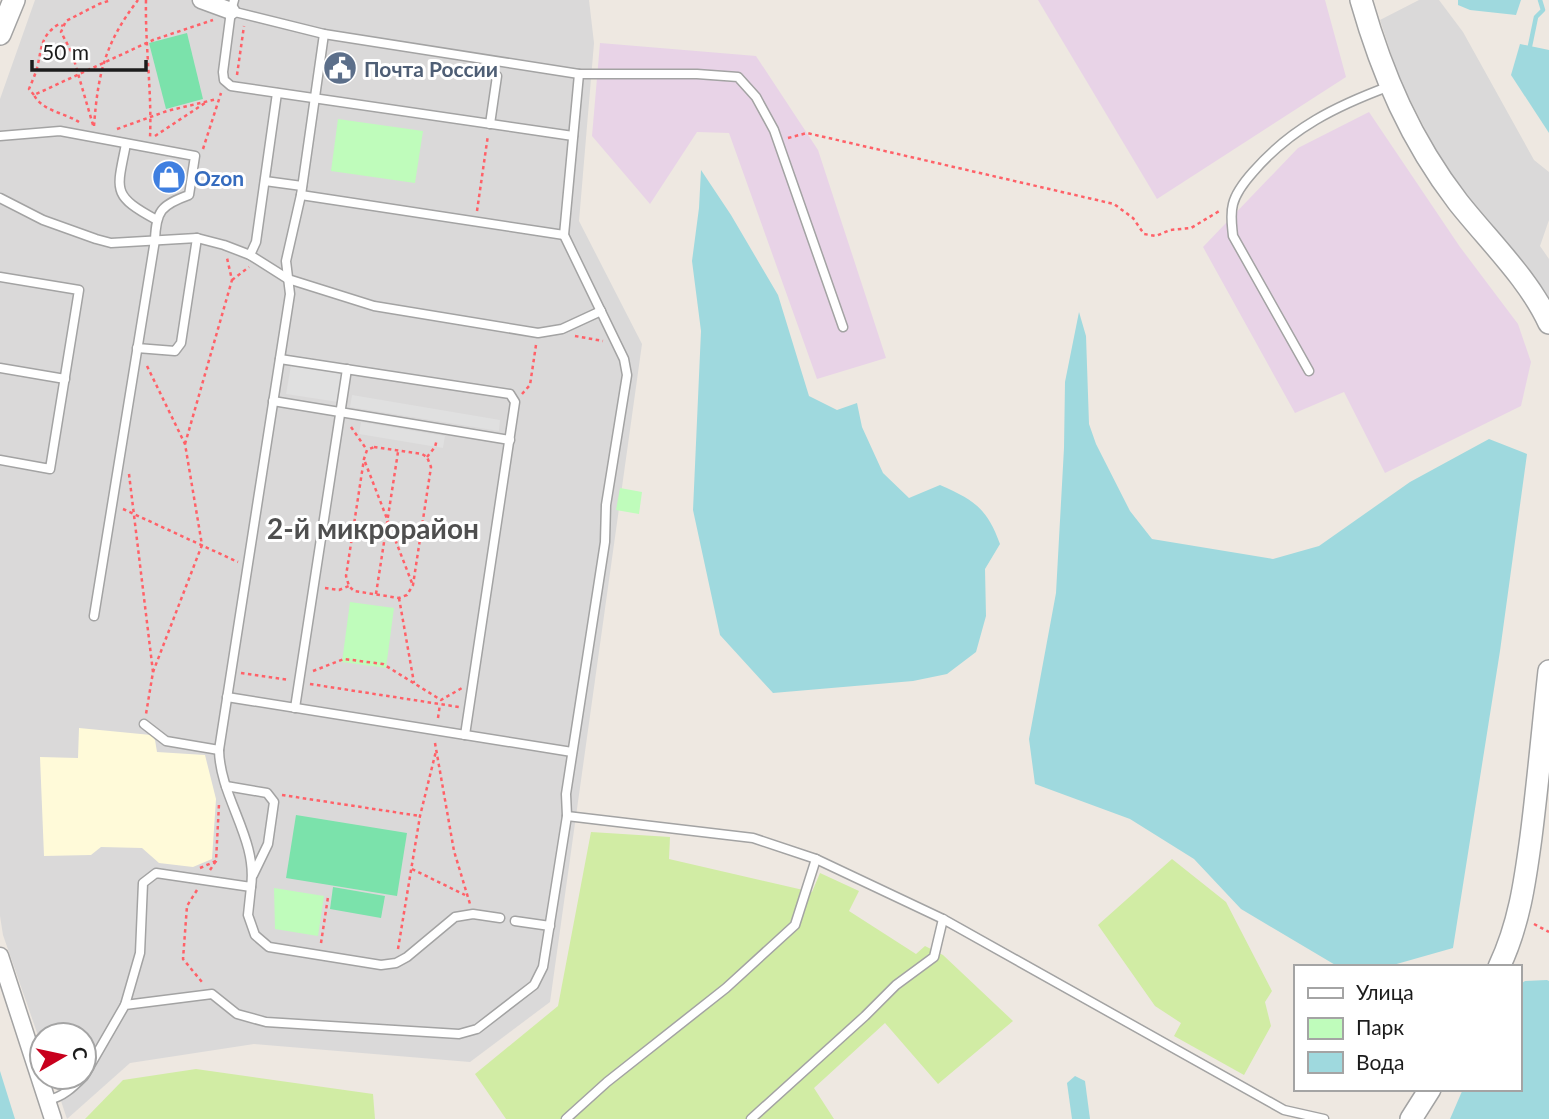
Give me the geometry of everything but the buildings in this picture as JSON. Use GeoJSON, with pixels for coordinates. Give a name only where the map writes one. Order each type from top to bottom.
{"type":"FeatureCollection","features":[{"type":"Feature","properties":{"kind":"street"},"geometry":{"type":"LineString","coordinates":[[0,34],[14,0]]}},
{"type":"Feature","properties":{"kind":"street"},"geometry":{"type":"LineString","coordinates":[[201,0],[235,11]]}},
{"type":"Feature","properties":{"kind":"street"},"geometry":{"type":"LineString","coordinates":[[1361,0],[1390,86],[1420,145],[1457,201],[1535,297],[1549,323]]}},
{"type":"Feature","properties":{"kind":"street"},"geometry":{"type":"LineString","coordinates":[[1500,965],[1511,939],[1524,887],[1539,777],[1549,671]]}},
{"type":"Feature","properties":{"kind":"street"},"geometry":{"type":"LineString","coordinates":[[0,956],[53,1119]]}},
{"type":"Feature","properties":{"kind":"street"},"geometry":{"type":"LineString","coordinates":[[1411,1119],[1429,1091]]}},
{"type":"Feature","properties":{"kind":"lane"},"geometry":{"type":"LineString","coordinates":[[573,136],[234,86],[224,80],[223,72],[235,11],[324,34],[579,74],[696,74],[738,77],[756,97],[777,141],[843,327]]}},
{"type":"Feature","properties":{"kind":"lane"},"geometry":{"type":"LineString","coordinates":[[253,875],[250,855],[226,786],[219,750],[290,294],[286,261],[301,190],[324,34]]}},
{"type":"Feature","properties":{"kind":"lane"},"geometry":{"type":"LineString","coordinates":[[125,1004],[212,994],[237,1014],[266,1022],[459,1034],[477,1029],[534,985],[543,967],[567,816],[566,794],[605,542],[606,505],[627,375],[617,343],[564,235],[579,74]]}},
{"type":"Feature","properties":{"kind":"lane"},"geometry":{"type":"LineString","coordinates":[[490,124],[497,76]]}},
{"type":"Feature","properties":{"kind":"lane"},"geometry":{"type":"LineString","coordinates":[[1309,371],[1233,236],[1233,203],[1243,184],[1269,154],[1300,129],[1342,104],[1390,86]]}},
{"type":"Feature","properties":{"kind":"lane"},"geometry":{"type":"LineString","coordinates":[[254,258],[277,93]]}},
{"type":"Feature","properties":{"kind":"lane"},"geometry":{"type":"LineString","coordinates":[[0,136],[60,131],[92,133],[126,144],[149,143],[195,156],[188,195],[162,208],[155,219],[155,240],[94,616]]}},
{"type":"Feature","properties":{"kind":"lane"},"geometry":{"type":"LineString","coordinates":[[126,144],[118,183],[122,197],[133,207],[155,219]]}},
{"type":"Feature","properties":{"kind":"lane"},"geometry":{"type":"LineString","coordinates":[[265,181],[301,190],[564,235]]}},
{"type":"Feature","properties":{"kind":"lane"},"geometry":{"type":"LineString","coordinates":[[0,198],[43,220],[111,243],[197,238],[224,245],[254,258],[288,279],[374,306],[541,332],[562,329],[601,311]]}},
{"type":"Feature","properties":{"kind":"lane"},"geometry":{"type":"LineString","coordinates":[[137,348],[167,352],[175,351],[181,343],[197,238]]}},
{"type":"Feature","properties":{"kind":"lane"},"geometry":{"type":"LineString","coordinates":[[0,277],[79,290],[50,469],[0,460]]}},
{"type":"Feature","properties":{"kind":"lane"},"geometry":{"type":"LineString","coordinates":[[280,359],[510,394],[516,402],[465,735]]}},
{"type":"Feature","properties":{"kind":"lane"},"geometry":{"type":"LineString","coordinates":[[0,368],[65,379]]}},
{"type":"Feature","properties":{"kind":"lane"},"geometry":{"type":"LineString","coordinates":[[295,708],[347,369]]}},
{"type":"Feature","properties":{"kind":"lane"},"geometry":{"type":"LineString","coordinates":[[273,401],[510,440]]}},
{"type":"Feature","properties":{"kind":"lane"},"geometry":{"type":"LineString","coordinates":[[227,697],[572,752]]}},
{"type":"Feature","properties":{"kind":"lane"},"geometry":{"type":"LineString","coordinates":[[144,724],[166,741],[219,750]]}},
{"type":"Feature","properties":{"kind":"lane"},"geometry":{"type":"LineString","coordinates":[[226,786],[267,793],[274,803],[268,844],[253,875],[248,915],[255,935],[269,947],[381,965],[396,963],[407,957],[455,917],[472,914],[500,918]]}},
{"type":"Feature","properties":{"kind":"lane"},"geometry":{"type":"LineString","coordinates":[[567,816],[753,838],[816,859],[943,919],[1087,997],[1284,1110],[1324,1119]]}},
{"type":"Feature","properties":{"kind":"lane"},"geometry":{"type":"LineString","coordinates":[[566,1119],[607,1082],[726,988],[795,925],[816,859]]}},
{"type":"Feature","properties":{"kind":"lane"},"geometry":{"type":"LineString","coordinates":[[98,1052],[125,1004],[140,953],[143,883],[156,873],[251,887]]}},
{"type":"Feature","properties":{"kind":"lane"},"geometry":{"type":"LineString","coordinates":[[751,1119],[896,985],[934,957],[943,919]]}},
{"type":"Feature","properties":{"kind":"lane"},"geometry":{"type":"LineString","coordinates":[[515,921],[550,926]]}},
{"type":"Feature","properties":{"kind":"lane"},"geometry":{"type":"LineString","coordinates":[[48,1100],[68,1091]]}},
{"type":"Feature","properties":{"kind":"path"},"geometry":{"type":"LineString","coordinates":[[92,133],[72,53],[61,32],[66,21],[111,0]]}},
{"type":"Feature","properties":{"kind":"path"},"geometry":{"type":"LineString","coordinates":[[92,133],[103,63],[118,26],[138,0]]}},
{"type":"Feature","properties":{"kind":"path"},"geometry":{"type":"LineString","coordinates":[[146,0],[145,43],[151,117],[149,143]]}},
{"type":"Feature","properties":{"kind":"path"},"geometry":{"type":"LineString","coordinates":[[34,95],[145,43],[235,11],[234,86],[219,94],[202,151],[195,156]]}},
{"type":"Feature","properties":{"kind":"path"},"geometry":{"type":"LineString","coordinates":[[64,26],[59,24],[44,36],[38,66],[29,89],[44,107],[81,123],[92,133]]}},
{"type":"Feature","properties":{"kind":"path"},"geometry":{"type":"LineString","coordinates":[[92,133],[134,124],[217,99]]}},
{"type":"Feature","properties":{"kind":"path"},"geometry":{"type":"LineString","coordinates":[[149,143],[208,101]]}},
{"type":"Feature","properties":{"kind":"path"},"geometry":{"type":"LineString","coordinates":[[475,221],[490,124]]}},
{"type":"Feature","properties":{"kind":"path"},"geometry":{"type":"LineString","coordinates":[[777,141],[807,133],[1114,204],[1133,218],[1144,234],[1156,236],[1170,230],[1191,228],[1233,203]]}},
{"type":"Feature","properties":{"kind":"path"},"geometry":{"type":"LineString","coordinates":[[224,245],[232,281]]}},
{"type":"Feature","properties":{"kind":"path"},"geometry":{"type":"LineString","coordinates":[[185,444],[232,281],[254,258]]}},
{"type":"Feature","properties":{"kind":"path"},"geometry":{"type":"LineString","coordinates":[[516,402],[530,385],[541,332],[617,343]]}},
{"type":"Feature","properties":{"kind":"path"},"geometry":{"type":"LineString","coordinates":[[137,348],[185,444],[202,545],[153,671],[144,724]]}},
{"type":"Feature","properties":{"kind":"path"},"geometry":{"type":"LineString","coordinates":[[341,412],[367,450]]}},
{"type":"Feature","properties":{"kind":"path"},"geometry":{"type":"LineString","coordinates":[[427,457],[435,447],[438,428]]}},
{"type":"Feature","properties":{"kind":"path"},"geometry":{"type":"LineString","coordinates":[[374,447],[427,457],[431,467],[413,585],[407,595],[399,598],[354,591],[346,576],[367,450],[374,447]]}},
{"type":"Feature","properties":{"kind":"path"},"geometry":{"type":"LineString","coordinates":[[376,594],[398,451]]}},
{"type":"Feature","properties":{"kind":"path"},"geometry":{"type":"LineString","coordinates":[[364,459],[413,585]]}},
{"type":"Feature","properties":{"kind":"path"},"geometry":{"type":"LineString","coordinates":[[128,466],[153,671]]}},
{"type":"Feature","properties":{"kind":"path"},"geometry":{"type":"LineString","coordinates":[[112,504],[247,566]]}},
{"type":"Feature","properties":{"kind":"path"},"geometry":{"type":"LineString","coordinates":[[314,586],[339,590],[349,586]]}},
{"type":"Feature","properties":{"kind":"path"},"geometry":{"type":"LineString","coordinates":[[399,598],[414,683]]}},
{"type":"Feature","properties":{"kind":"path"},"geometry":{"type":"LineString","coordinates":[[299,679],[344,659],[383,664],[440,702]]}},
{"type":"Feature","properties":{"kind":"path"},"geometry":{"type":"LineString","coordinates":[[238,672],[299,679],[469,709]]}},
{"type":"Feature","properties":{"kind":"path"},"geometry":{"type":"LineString","coordinates":[[440,702],[473,681]]}},
{"type":"Feature","properties":{"kind":"path"},"geometry":{"type":"LineString","coordinates":[[437,725],[440,702]]}},
{"type":"Feature","properties":{"kind":"path"},"geometry":{"type":"LineString","coordinates":[[435,740],[454,850],[472,914]]}},
{"type":"Feature","properties":{"kind":"path"},"geometry":{"type":"LineString","coordinates":[[396,963],[420,817],[436,751]]}},
{"type":"Feature","properties":{"kind":"path"},"geometry":{"type":"LineString","coordinates":[[267,793],[420,817]]}},
{"type":"Feature","properties":{"kind":"path"},"geometry":{"type":"LineString","coordinates":[[212,994],[183,959],[187,906],[216,861],[220,802]]}},
{"type":"Feature","properties":{"kind":"path"},"geometry":{"type":"LineString","coordinates":[[180,877],[216,861]]}},
{"type":"Feature","properties":{"kind":"path"},"geometry":{"type":"LineString","coordinates":[[412,869],[467,895]]}},
{"type":"Feature","properties":{"kind":"path"},"geometry":{"type":"LineString","coordinates":[[319,955],[328,897]]}},
{"type":"Feature","properties":{"kind":"shaded area"},"geometry":{"type":"Polygon","coordinates":[[[35,0],[589,0],[594,43],[579,221],[642,344],[550,1002],[470,1062],[254,1044],[130,1063],[67,1119],[58,1091],[98,1091],[98,1021],[33,1021],[3,935],[0,916],[0,99],[35,0]]]}},
{"type":"Feature","properties":{"kind":"shaded area"},"geometry":{"type":"Polygon","coordinates":[[[1038,0],[1325,0],[1346,77],[1157,199],[1038,0]]]}},
{"type":"Feature","properties":{"kind":"shaded area"},"geometry":{"type":"Polygon","coordinates":[[[1419,0],[1439,0],[1463,32],[1534,160],[1549,172],[1549,220],[1540,246],[1549,259],[1549,307],[1451,180],[1399,78],[1380,20],[1419,0]]]}},
{"type":"Feature","properties":{"kind":"shaded area"},"geometry":{"type":"Polygon","coordinates":[[[600,43],[756,56],[818,150],[886,358],[817,379],[729,133],[697,132],[650,204],[592,136],[600,43]]]}},
{"type":"Feature","properties":{"kind":"shaded area"},"geometry":{"type":"Polygon","coordinates":[[[1369,112],[1460,247],[1518,324],[1531,362],[1521,406],[1385,473],[1344,392],[1295,413],[1203,247],[1298,148],[1369,112]]]}},
{"type":"Feature","properties":{"kind":"shaded area"},"geometry":{"type":"Polygon","coordinates":[[[291,365],[343,374],[338,402],[286,394],[291,365]]]}},
{"type":"Feature","properties":{"kind":"shaded area"},"geometry":{"type":"Polygon","coordinates":[[[352,395],[500,420],[499,431],[350,407],[352,395]]]}},
{"type":"Feature","properties":{"kind":"shaded area"},"geometry":{"type":"Polygon","coordinates":[[[361,422],[445,436],[443,448],[359,434],[361,422]]]}},
{"type":"Feature","properties":{"kind":"shaded area"},"geometry":{"type":"Polygon","coordinates":[[[79,728],[151,735],[155,740],[157,752],[205,755],[216,799],[212,859],[193,867],[159,863],[142,848],[101,847],[91,855],[44,856],[40,757],[78,758],[79,728]]]}},
{"type":"Feature","properties":{"kind":"green space"},"geometry":{"type":"Polygon","coordinates":[[[187,33],[203,99],[166,109],[149,43],[187,33]]]}},
{"type":"Feature","properties":{"kind":"green space"},"geometry":{"type":"Polygon","coordinates":[[[338,119],[423,131],[415,183],[331,171],[338,119]]]}},
{"type":"Feature","properties":{"kind":"green space"},"geometry":{"type":"Polygon","coordinates":[[[620,488],[642,492],[639,514],[616,510],[620,488]]]}},
{"type":"Feature","properties":{"kind":"green space"},"geometry":{"type":"Polygon","coordinates":[[[350,602],[394,608],[386,668],[342,662],[350,602]]]}},
{"type":"Feature","properties":{"kind":"green space"},"geometry":{"type":"Polygon","coordinates":[[[296,815],[407,833],[397,896],[286,878],[296,815]]]}},
{"type":"Feature","properties":{"kind":"green space"},"geometry":{"type":"Polygon","coordinates":[[[591,832],[670,837],[669,859],[812,892],[820,873],[859,891],[849,911],[916,954],[925,946],[943,955],[1013,1021],[938,1084],[885,1023],[814,1088],[834,1119],[506,1119],[475,1074],[558,1006],[591,832]]]}},
{"type":"Feature","properties":{"kind":"green space"},"geometry":{"type":"Polygon","coordinates":[[[1172,859],[1226,902],[1272,991],[1265,1002],[1271,1026],[1244,1075],[1174,1036],[1181,1023],[1155,1006],[1098,925],[1172,859]]]}},
{"type":"Feature","properties":{"kind":"green space"},"geometry":{"type":"Polygon","coordinates":[[[333,887],[385,896],[381,918],[330,909],[333,887]]]}},
{"type":"Feature","properties":{"kind":"green space"},"geometry":{"type":"Polygon","coordinates":[[[274,888],[324,896],[318,936],[275,929],[274,888]]]}},
{"type":"Feature","properties":{"kind":"green space"},"geometry":{"type":"Polygon","coordinates":[[[196,1069],[373,1094],[375,1119],[85,1119],[123,1080],[196,1069]]]}},
{"type":"Feature","properties":{"kind":"water"},"geometry":{"type":"Polygon","coordinates":[[[1458,0],[1521,0],[1516,15],[1470,10],[1458,5],[1458,0]]]}},
{"type":"Feature","properties":{"kind":"water"},"geometry":{"type":"Polygon","coordinates":[[[1520,44],[1549,50],[1549,133],[1511,75],[1520,44]]]}},
{"type":"Feature","properties":{"kind":"water"},"geometry":{"type":"Polygon","coordinates":[[[701,170],[778,295],[809,396],[837,410],[857,403],[862,427],[883,473],[909,498],[940,485],[962,495],[978,507],[995,532],[1000,544],[985,569],[986,616],[976,652],[947,674],[913,681],[773,693],[720,635],[693,510],[701,331],[692,261],[701,170]]]}},
{"type":"Feature","properties":{"kind":"water"},"geometry":{"type":"Polygon","coordinates":[[[1079,312],[1086,336],[1089,424],[1096,444],[1130,511],[1152,539],[1273,559],[1319,546],[1410,482],[1489,439],[1527,454],[1500,651],[1453,948],[1393,965],[1335,965],[1241,909],[1194,859],[1130,819],[1035,784],[1029,739],[1056,593],[1065,382],[1079,312]]]}},
{"type":"Feature","properties":{"kind":"water"},"geometry":{"type":"Polygon","coordinates":[[[1525,981],[1549,981],[1549,1119],[1450,1119],[1462,1091],[1521,1091],[1521,984],[1525,981]]]}},
{"type":"Feature","properties":{"kind":"water"},"geometry":{"type":"Polygon","coordinates":[[[0,1071],[15,1119],[0,1119],[0,1071]]]}},
{"type":"Feature","properties":{"kind":"water"},"geometry":{"type":"Polygon","coordinates":[[[1075,1076],[1085,1081],[1090,1119],[1072,1119],[1067,1083],[1075,1076]]]}},
{"type":"Feature","properties":{"kind":"waterway"},"geometry":{"type":"LineString","coordinates":[[1530,46],[1536,17],[1543,10],[1540,0]]}},
{"type":"Feature","properties":{"kind":"place","name":"Почта России"},"geometry":{"type":"Point","coordinates":[340,68]}},
{"type":"Feature","properties":{"kind":"place","name":"Ozon"},"geometry":{"type":"Point","coordinates":[169,177]}},
{"type":"Feature","properties":{"kind":"district","name":"2-й микрорайон"},"geometry":{"type":"Point","coordinates":[373,528]}}]}
